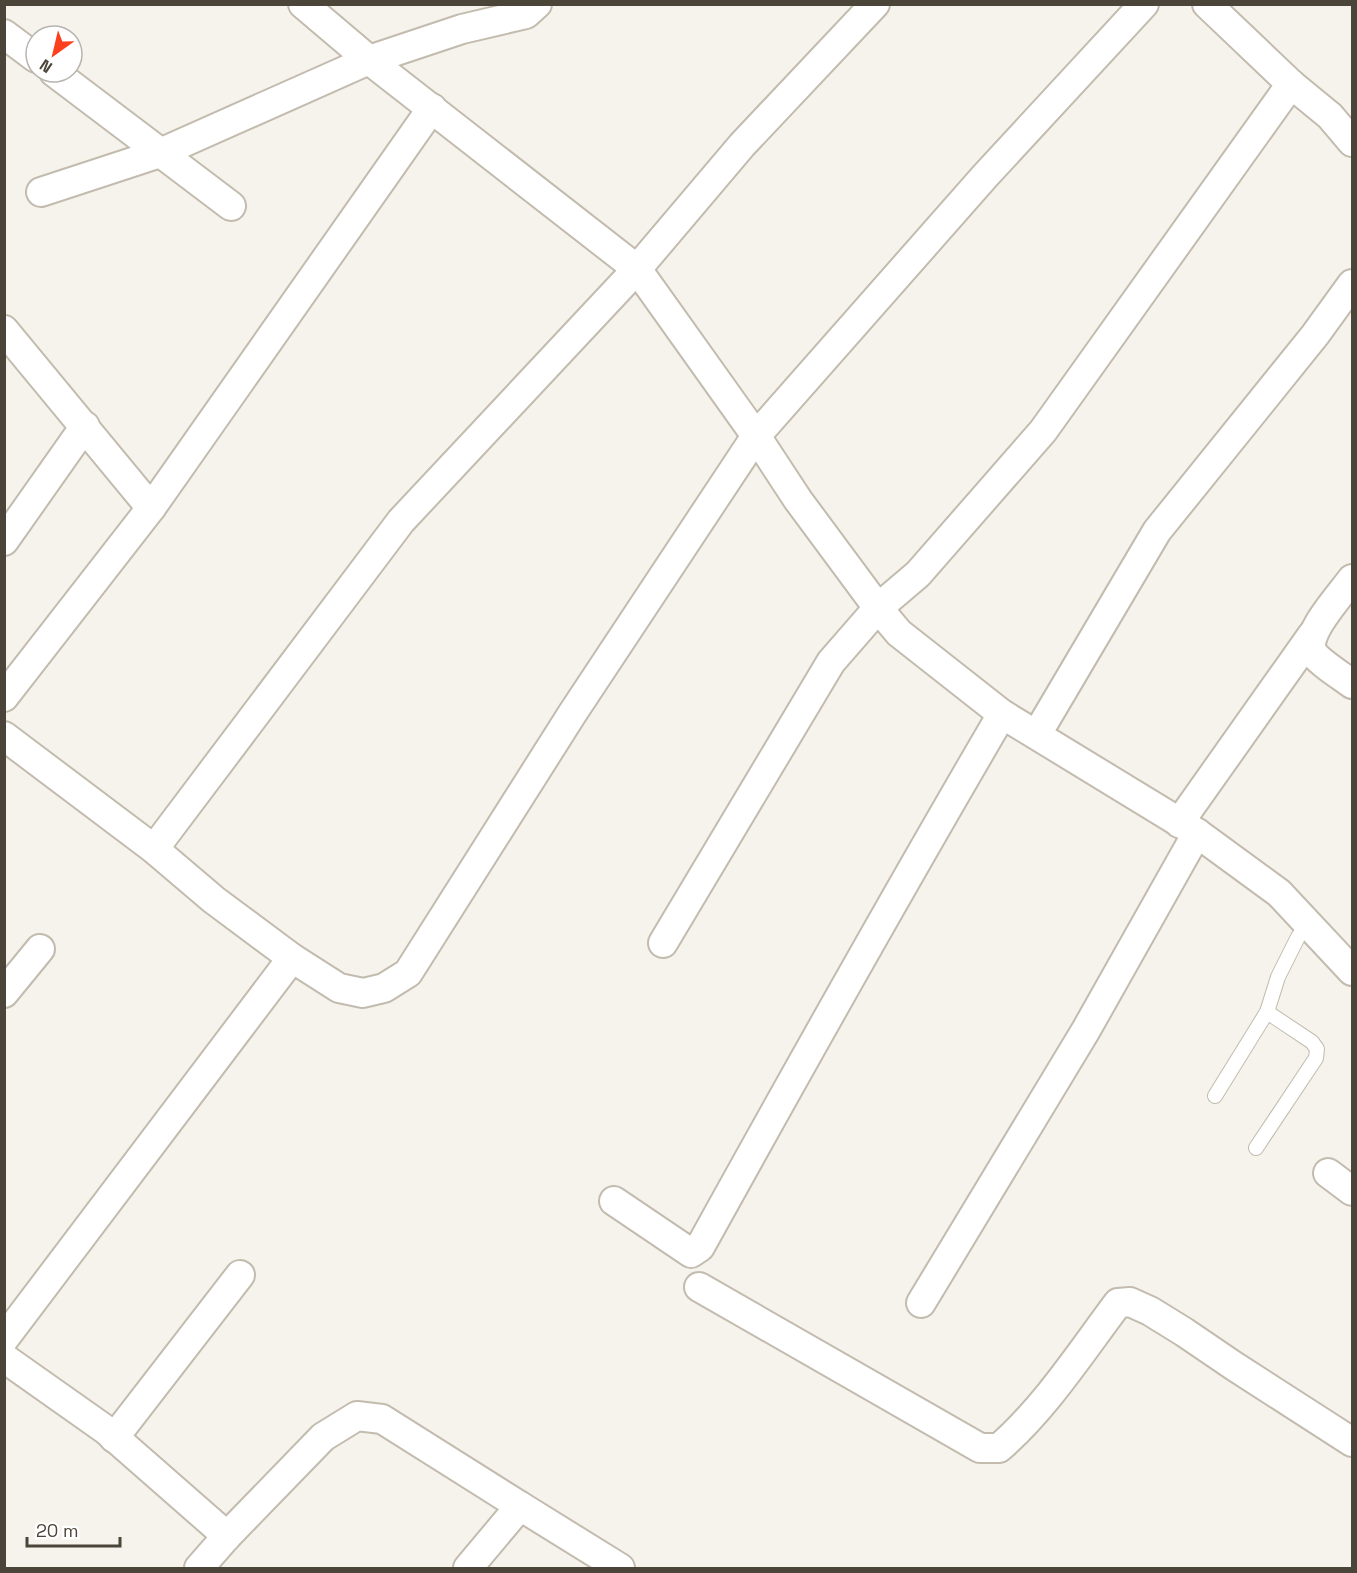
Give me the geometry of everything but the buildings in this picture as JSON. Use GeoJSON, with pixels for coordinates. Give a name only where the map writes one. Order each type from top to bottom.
{"type":"FeatureCollection","features":[{"type":"Feature","properties":{"kind":"street"},"geometry":{"type":"LineString","coordinates":[[303,4],[369,60],[637,269],[756,436],[798,500],[899,633],[1002,714],[1188,828],[1280,893],[1353,970]]}},
{"type":"Feature","properties":{"kind":"street"},"geometry":{"type":"LineString","coordinates":[[154,849],[401,521],[637,269],[742,145],[875,4]]}},
{"type":"Feature","properties":{"kind":"street"},"geometry":{"type":"LineString","coordinates":[[4,736],[154,849],[214,900],[292,958],[339,988],[363,993],[384,988],[408,973],[579,704],[756,436],[984,176],[1144,4]]}},
{"type":"Feature","properties":{"kind":"street"},"geometry":{"type":"LineString","coordinates":[[1207,4],[1291,84],[1330,116],[1353,142]]}},
{"type":"Feature","properties":{"kind":"street"},"geometry":{"type":"LineString","coordinates":[[40,192],[160,153],[369,60],[527,8]]}},
{"type":"Feature","properties":{"kind":"street"},"geometry":{"type":"LineString","coordinates":[[4,34],[24,49]]}},
{"type":"Feature","properties":{"kind":"street"},"geometry":{"type":"LineString","coordinates":[[70,84],[231,206]]}},
{"type":"Feature","properties":{"kind":"street"},"geometry":{"type":"LineString","coordinates":[[663,943],[831,662],[878,608],[918,574],[1043,431],[1291,84]]}},
{"type":"Feature","properties":{"kind":"street"},"geometry":{"type":"LineString","coordinates":[[4,697],[151,508],[432,108]]}},
{"type":"Feature","properties":{"kind":"street"},"geometry":{"type":"LineString","coordinates":[[1036,734],[1157,531],[1316,334],[1353,284]]}},
{"type":"Feature","properties":{"kind":"street"},"geometry":{"type":"LineString","coordinates":[[4,330],[151,508]]}},
{"type":"Feature","properties":{"kind":"street"},"geometry":{"type":"LineString","coordinates":[[4,541],[85,426]]}},
{"type":"Feature","properties":{"kind":"street"},"geometry":{"type":"LineString","coordinates":[[921,1303],[1086,1030],[1188,828],[1312,634],[1353,579]]}},
{"type":"Feature","properties":{"kind":"street"},"geometry":{"type":"LineString","coordinates":[[1312,634],[1310,643],[1312,651],[1353,684]]}},
{"type":"Feature","properties":{"kind":"street"},"geometry":{"type":"LineString","coordinates":[[614,1201],[691,1253],[700,1247],[832,1008],[1002,714]]}},
{"type":"Feature","properties":{"kind":"street"},"geometry":{"type":"LineString","coordinates":[[4,993],[40,949]]}},
{"type":"Feature","properties":{"kind":"street"},"geometry":{"type":"LineString","coordinates":[[4,1339],[292,958]]}},
{"type":"Feature","properties":{"kind":"street"},"geometry":{"type":"LineString","coordinates":[[1328,1173],[1353,1191]]}},
{"type":"Feature","properties":{"kind":"street"},"geometry":{"type":"LineString","coordinates":[[114,1438],[240,1275]]}},
{"type":"Feature","properties":{"kind":"street"},"geometry":{"type":"LineString","coordinates":[[699,1287],[980,1448],[999,1448],[1019,1430],[1118,1303],[1130,1302],[1185,1332],[1353,1442]]}},
{"type":"Feature","properties":{"kind":"street"},"geometry":{"type":"LineString","coordinates":[[4,1358],[106,1430],[227,1536]]}},
{"type":"Feature","properties":{"kind":"street"},"geometry":{"type":"LineString","coordinates":[[200,1569],[227,1536],[323,1437],[357,1416],[382,1419],[620,1569]]}},
{"type":"Feature","properties":{"kind":"street"},"geometry":{"type":"LineString","coordinates":[[468,1569],[520,1506]]}},
{"type":"Feature","properties":{"kind":"lane"},"geometry":{"type":"LineString","coordinates":[[1215,1096],[1268,1012],[1278,977],[1298,937],[1308,923]]}},
{"type":"Feature","properties":{"kind":"lane"},"geometry":{"type":"LineString","coordinates":[[1256,1148],[1316,1058],[1317,1049],[1312,1042],[1268,1012]]}}]}
